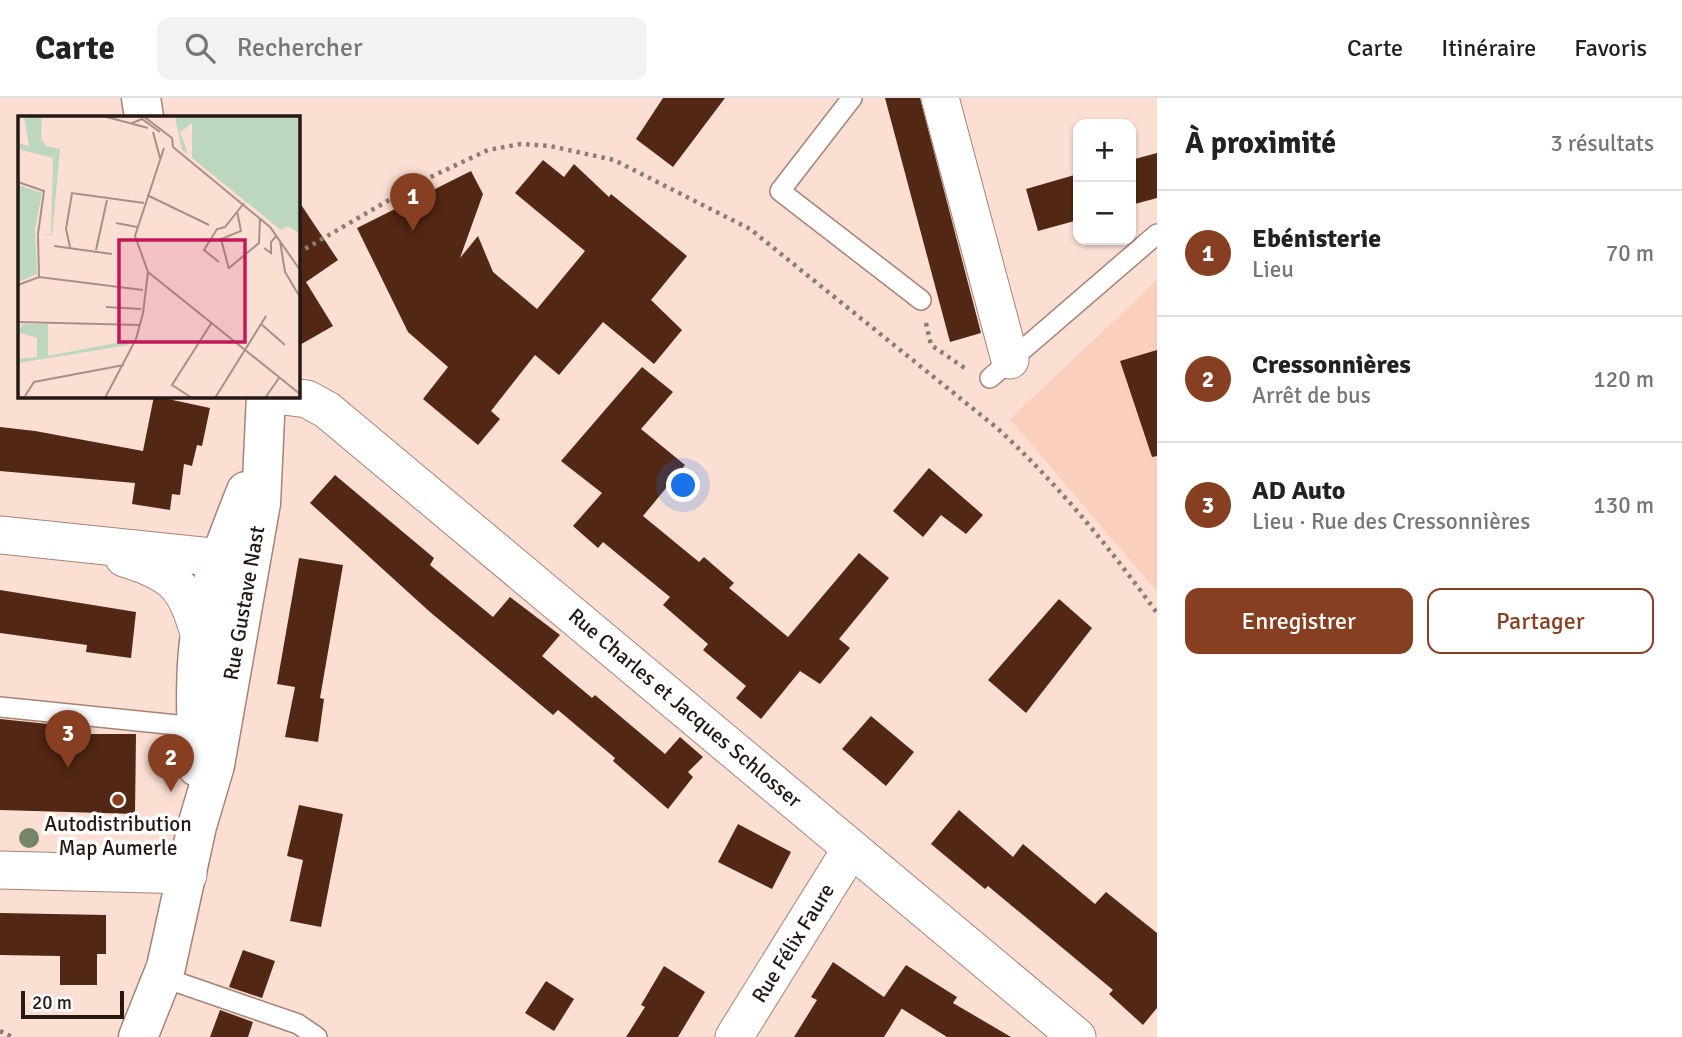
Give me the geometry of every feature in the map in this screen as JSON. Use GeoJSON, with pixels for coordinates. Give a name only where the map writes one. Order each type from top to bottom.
{"type":"FeatureCollection","features":[{"type":"Feature","properties":{"kind":"street"},"geometry":{"type":"LineString","coordinates":[[141,98],[144,116]]}},
{"type":"Feature","properties":{"kind":"street"},"geometry":{"type":"LineString","coordinates":[[940,98],[1000,369]]}},
{"type":"Feature","properties":{"kind":"street","name":"Rue Gustave Nast"},"geometry":{"type":"LineString","coordinates":[[138,1037],[162,977],[188,875],[197,827],[215,765],[261,503],[266,397]]}},
{"type":"Feature","properties":{"kind":"street","name":"Rue Charles et Jacques Schlosser"},"geometry":{"type":"LineString","coordinates":[[292,397],[307,399],[327,410],[1077,1037]]}},
{"type":"Feature","properties":{"kind":"street","name":"Rue Gustave Nast"},"geometry":{"type":"LineString","coordinates":[[197,827],[196,671],[200,638],[221,558],[265,440]]}},
{"type":"Feature","properties":{"kind":"street"},"geometry":{"type":"LineString","coordinates":[[0,535],[221,558]]}},
{"type":"Feature","properties":{"kind":"street"},"geometry":{"type":"LineString","coordinates":[[82,545],[156,568],[184,594],[193,612],[200,638]]}},
{"type":"Feature","properties":{"kind":"street","name":"Rue Gustave Nast"},"geometry":{"type":"LineString","coordinates":[[215,765],[216,670],[232,584],[232,570],[221,558]]}},
{"type":"Feature","properties":{"kind":"street","name":"Rue Félix Faure"},"geometry":{"type":"LineString","coordinates":[[734,1037],[851,849]]}},
{"type":"Feature","properties":{"kind":"street"},"geometry":{"type":"LineString","coordinates":[[0,870],[188,875]]}},
{"type":"Feature","properties":{"kind":"lane"},"geometry":{"type":"LineString","coordinates":[[852,98],[780,191],[921,300]]}},
{"type":"Feature","properties":{"kind":"lane"},"geometry":{"type":"LineString","coordinates":[[1000,369],[1157,234]]}},
{"type":"Feature","properties":{"kind":"lane"},"geometry":{"type":"LineString","coordinates":[[0,707],[197,727]]}},
{"type":"Feature","properties":{"kind":"lane"},"geometry":{"type":"LineString","coordinates":[[162,977],[298,1024],[317,1037]]}},
{"type":"Feature","properties":{"kind":"path"},"geometry":{"type":"LineString","coordinates":[[299,252],[431,177],[488,150],[521,144],[550,146],[614,160],[750,229],[997,428],[1028,457],[1077,512],[1157,613]]}},
{"type":"Feature","properties":{"kind":"path"},"geometry":{"type":"LineString","coordinates":[[921,300],[931,345],[957,365],[1000,369]]}},
{"type":"Feature","properties":{"kind":"path"},"geometry":{"type":"LineString","coordinates":[[0,1031],[12,1037]]}},
{"type":"Feature","properties":{"kind":"shaded area"},"geometry":{"type":"Polygon","coordinates":[[[1157,280],[1157,592],[1010,419],[1157,280]]]}},
{"type":"Feature","properties":{"kind":"building"},"geometry":{"type":"Polygon","coordinates":[[[663,98],[725,98],[673,167],[636,139],[663,98]]]}},
{"type":"Feature","properties":{"kind":"building"},"geometry":{"type":"Polygon","coordinates":[[[885,98],[920,98],[981,333],[950,342],[885,98]]]}},
{"type":"Feature","properties":{"kind":"building"},"geometry":{"type":"Polygon","coordinates":[[[1157,153],[1157,198],[1136,204],[1136,182],[1136,159],[1157,153]]]}},
{"type":"Feature","properties":{"kind":"building"},"geometry":{"type":"Polygon","coordinates":[[[543,160],[564,177],[574,164],[609,197],[611,194],[687,256],[651,300],[682,330],[654,364],[603,322],[559,375],[535,355],[491,411],[500,419],[478,445],[423,399],[448,367],[408,332],[357,228],[471,171],[483,194],[460,258],[478,236],[493,272],[537,309],[585,251],[515,193],[543,160]]]}},
{"type":"Feature","properties":{"kind":"building"},"geometry":{"type":"Polygon","coordinates":[[[1073,175],[1073,221],[1038,231],[1026,189],[1073,175]]]}},
{"type":"Feature","properties":{"kind":"building"},"geometry":{"type":"Polygon","coordinates":[[[299,202],[338,260],[306,282],[333,326],[299,345],[299,202]]]}},
{"type":"Feature","properties":{"kind":"building"},"geometry":{"type":"Polygon","coordinates":[[[1157,350],[1157,456],[1152,457],[1120,361],[1157,350]]]}},
{"type":"Feature","properties":{"kind":"building"},"geometry":{"type":"Polygon","coordinates":[[[642,367],[673,392],[641,429],[685,465],[643,516],[699,562],[704,557],[734,583],[729,588],[788,637],[859,553],[889,578],[839,639],[850,648],[820,684],[800,671],[761,719],[736,698],[746,686],[703,650],[708,644],[663,605],[670,597],[603,542],[598,548],[573,526],[602,493],[561,461],[642,367]]]}},
{"type":"Feature","properties":{"kind":"building"},"geometry":{"type":"Polygon","coordinates":[[[154,397],[210,408],[202,446],[197,445],[192,466],[184,464],[180,495],[172,494],[170,510],[132,504],[135,483],[0,471],[0,427],[35,431],[143,451],[154,397]]]}},
{"type":"Feature","properties":{"kind":"building"},"geometry":{"type":"Polygon","coordinates":[[[929,468],[983,515],[966,534],[941,515],[923,537],[893,511],[929,468]]]}},
{"type":"Feature","properties":{"kind":"building"},"geometry":{"type":"Polygon","coordinates":[[[335,475],[434,558],[430,565],[493,617],[510,597],[560,635],[542,656],[592,698],[595,695],[665,754],[680,737],[703,757],[688,772],[693,777],[668,809],[613,761],[615,758],[558,710],[553,715],[430,612],[310,503],[335,475]]]}},
{"type":"Feature","properties":{"kind":"building"},"geometry":{"type":"Polygon","coordinates":[[[299,558],[343,565],[320,698],[324,699],[318,742],[285,737],[295,687],[277,684],[299,558]]]}},
{"type":"Feature","properties":{"kind":"building"},"geometry":{"type":"Polygon","coordinates":[[[0,590],[136,612],[131,658],[86,652],[87,645],[0,633],[0,590]]]}},
{"type":"Feature","properties":{"kind":"building"},"geometry":{"type":"Polygon","coordinates":[[[1059,599],[1092,628],[1026,713],[988,680],[1059,599]]]}},
{"type":"Feature","properties":{"kind":"building"},"geometry":{"type":"Polygon","coordinates":[[[871,716],[914,752],[886,786],[842,749],[871,716]]]}},
{"type":"Feature","properties":{"kind":"building"},"geometry":{"type":"Polygon","coordinates":[[[0,719],[58,725],[58,734],[136,734],[135,814],[0,810],[0,719]]]}},
{"type":"Feature","properties":{"kind":"building"},"geometry":{"type":"Polygon","coordinates":[[[299,805],[343,814],[321,927],[290,921],[303,860],[287,856],[299,805]]]}},
{"type":"Feature","properties":{"kind":"building"},"geometry":{"type":"Polygon","coordinates":[[[959,810],[1013,857],[1023,844],[1095,904],[1106,892],[1157,933],[1157,1008],[1143,1025],[1109,994],[1113,990],[988,886],[985,889],[931,844],[959,810]]]}},
{"type":"Feature","properties":{"kind":"building"},"geometry":{"type":"Polygon","coordinates":[[[738,824],[791,852],[772,889],[718,862],[738,824]]]}},
{"type":"Feature","properties":{"kind":"building"},"geometry":{"type":"Polygon","coordinates":[[[0,913],[106,915],[106,954],[97,954],[97,985],[60,985],[60,956],[0,955],[0,913]]]}},
{"type":"Feature","properties":{"kind":"building"},"geometry":{"type":"Polygon","coordinates":[[[243,950],[275,961],[262,998],[229,987],[243,950]]]}},
{"type":"Feature","properties":{"kind":"building"},"geometry":{"type":"Polygon","coordinates":[[[833,962],[884,997],[906,965],[957,997],[953,1003],[1011,1037],[947,1037],[902,1009],[884,1037],[794,1037],[817,1000],[811,997],[833,962]]]}},
{"type":"Feature","properties":{"kind":"building"},"geometry":{"type":"Polygon","coordinates":[[[664,966],[705,992],[678,1037],[626,1037],[645,1007],[641,1005],[664,966]]]}},
{"type":"Feature","properties":{"kind":"building"},"geometry":{"type":"Polygon","coordinates":[[[546,981],[574,999],[554,1031],[525,1013],[546,981]]]}},
{"type":"Feature","properties":{"kind":"building"},"geometry":{"type":"Polygon","coordinates":[[[220,1010],[253,1022],[248,1037],[210,1037],[220,1010]]]}},
{"type":"Feature","properties":{"kind":"place","name":"Ebénisterie"},"geometry":{"type":"Point","coordinates":[413,231]}},
{"type":"Feature","properties":{"kind":"place","name":"AD Auto"},"geometry":{"type":"Point","coordinates":[68,768]}},
{"type":"Feature","properties":{"kind":"place","name":"Cressonnières"},"geometry":{"type":"Point","coordinates":[171,792]}},
{"type":"Feature","properties":{"kind":"place","name":"Autodistribution Map Aumerle"},"geometry":{"type":"Point","coordinates":[118,800]}}]}
